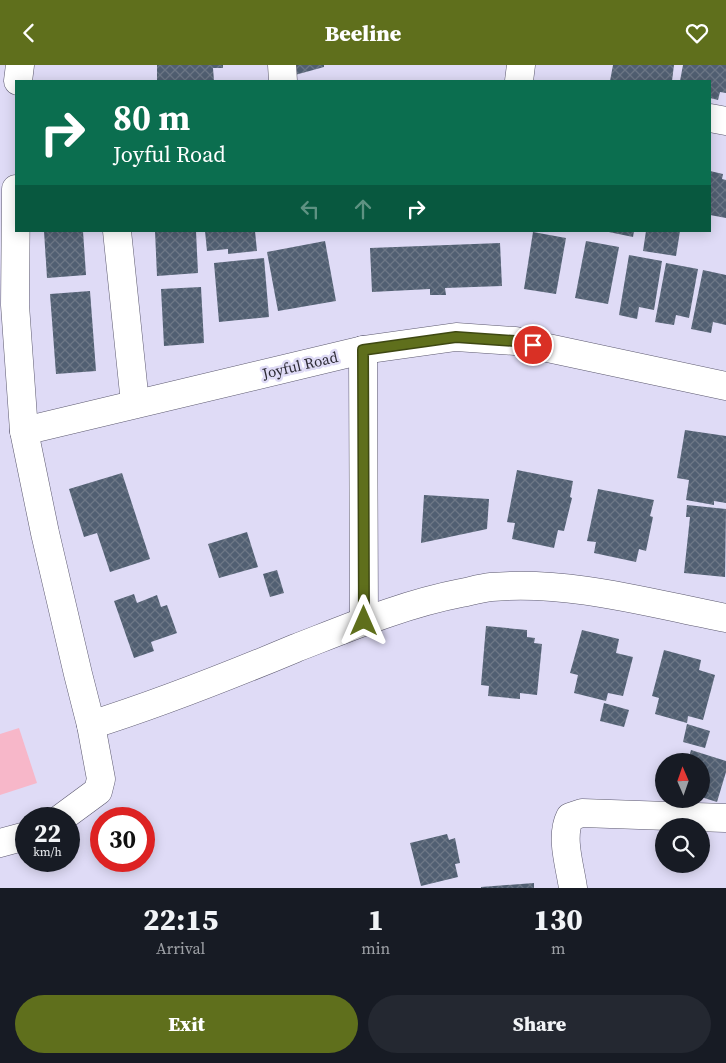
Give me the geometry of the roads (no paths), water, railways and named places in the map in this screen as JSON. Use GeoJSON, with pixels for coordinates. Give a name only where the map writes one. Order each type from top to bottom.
{"type":"FeatureCollection","features":[{"type":"Feature","properties":{"kind":"street"},"geometry":{"type":"LineString","coordinates":[[18,80],[20,65]]}},
{"type":"Feature","properties":{"kind":"street"},"geometry":{"type":"LineString","coordinates":[[282,65],[283,80]]}},
{"type":"Feature","properties":{"kind":"street"},"geometry":{"type":"LineString","coordinates":[[518,80],[521,65]]}},
{"type":"Feature","properties":{"kind":"street"},"geometry":{"type":"LineString","coordinates":[[711,117],[726,121]]}},
{"type":"Feature","properties":{"kind":"street"},"geometry":{"type":"LineString","coordinates":[[15,204],[8,309],[24,431],[45,533],[91,725],[101,779],[98,791],[76,807]]}},
{"type":"Feature","properties":{"kind":"street"},"geometry":{"type":"LineString","coordinates":[[117,232],[135,403]]}},
{"type":"Feature","properties":{"kind":"street","name":"Joyful Road"},"geometry":{"type":"LineString","coordinates":[[24,431],[363,350],[456,337],[515,341],[726,386]]}},
{"type":"Feature","properties":{"kind":"street"},"geometry":{"type":"LineString","coordinates":[[363,350],[364,621]]}},
{"type":"Feature","properties":{"kind":"street"},"geometry":{"type":"LineString","coordinates":[[91,725],[141,709],[364,621],[432,599],[490,587],[543,586],[609,594],[726,618]]}},
{"type":"Feature","properties":{"kind":"street"},"geometry":{"type":"LineString","coordinates":[[573,888],[565,826],[570,817],[582,813],[725,818]]}},
{"type":"Feature","properties":{"kind":"street"},"geometry":{"type":"LineString","coordinates":[[0,843],[15,839]]}}]}
